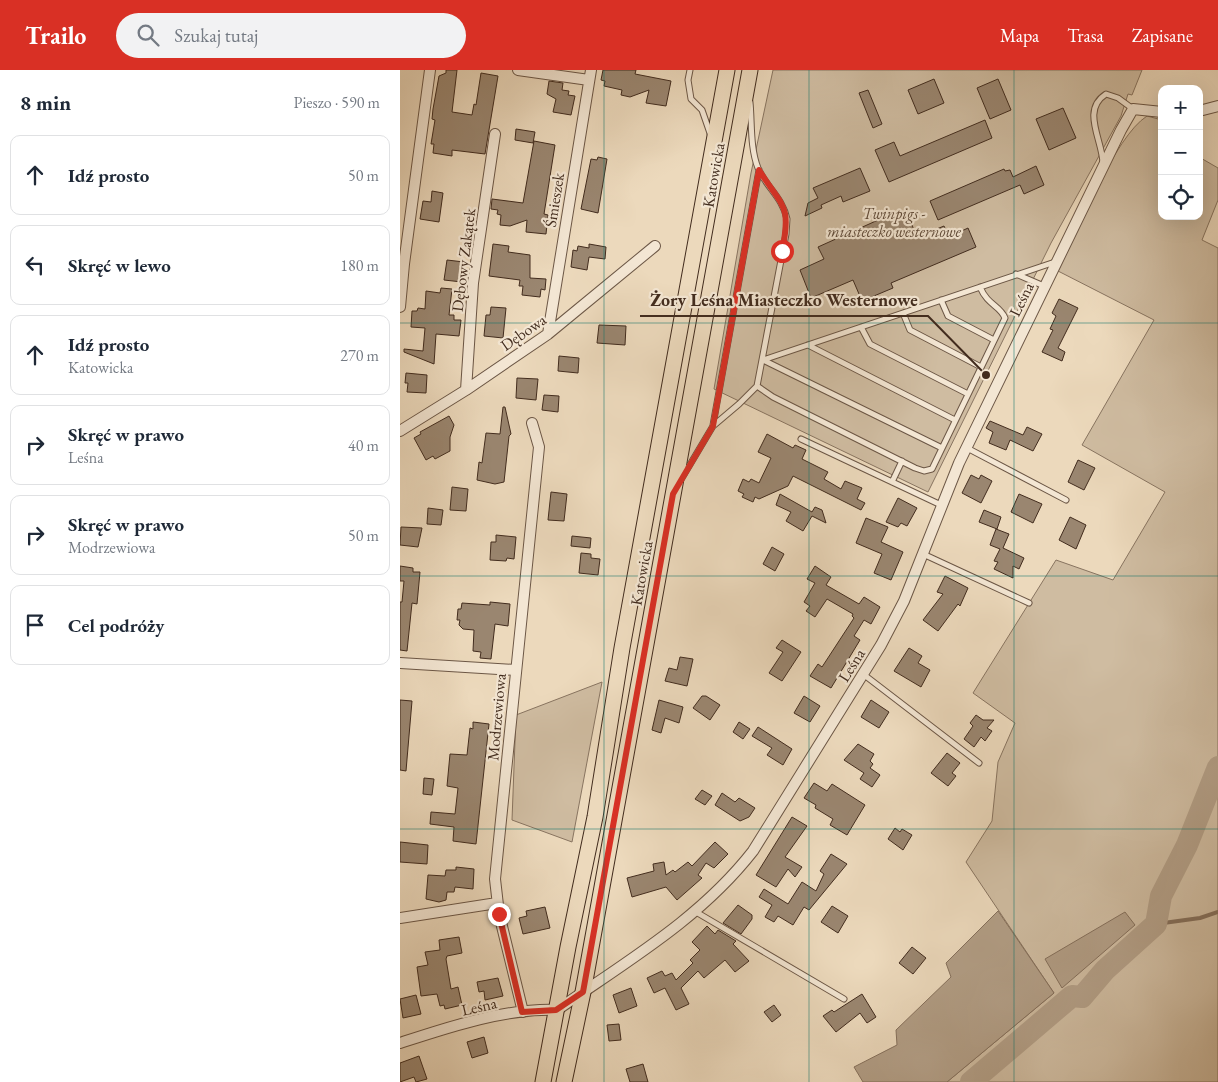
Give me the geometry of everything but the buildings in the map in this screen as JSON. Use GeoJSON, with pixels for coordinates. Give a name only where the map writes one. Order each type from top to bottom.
{"type":"FeatureCollection","features":[{"type":"Feature","properties":{"kind":"main road","name":"Katowicka"},"geometry":{"type":"LineString","coordinates":[[543,1082],[595,817],[622,648],[727,70]]}},
{"type":"Feature","properties":{"kind":"main road","name":"Katowicka"},"geometry":{"type":"LineString","coordinates":[[564,1082],[583,992],[750,73]]}},
{"type":"Feature","properties":{"kind":"street"},"geometry":{"type":"LineString","coordinates":[[400,307],[430,70]]}},
{"type":"Feature","properties":{"kind":"street"},"geometry":{"type":"LineString","coordinates":[[518,70],[590,75]]}},
{"type":"Feature","properties":{"kind":"street","name":"Śmieszek"},"geometry":{"type":"LineString","coordinates":[[548,334],[590,75]]}},
{"type":"Feature","properties":{"kind":"street"},"geometry":{"type":"LineString","coordinates":[[1203,109],[1218,106]]}},
{"type":"Feature","properties":{"kind":"street"},"geometry":{"type":"LineString","coordinates":[[1133,109],[1158,112]]}},
{"type":"Feature","properties":{"kind":"street","name":"Leśna"},"geometry":{"type":"LineString","coordinates":[[400,1043],[480,1021],[522,1012],[556,1010],[640,954],[696,912],[733,877],[753,851],[863,674],[904,601],[941,505],[966,448],[1044,286],[1133,109]]}},
{"type":"Feature","properties":{"kind":"street","name":"Dębowy Zakątek"},"geometry":{"type":"LineString","coordinates":[[466,390],[473,283],[495,134]]}},
{"type":"Feature","properties":{"kind":"street","name":"Dębowa"},"geometry":{"type":"LineString","coordinates":[[400,431],[466,390],[548,334],[655,246]]}},
{"type":"Feature","properties":{"kind":"street","name":"Modrzewiowa"},"geometry":{"type":"LineString","coordinates":[[522,1012],[497,903],[495,879],[539,447],[532,423]]}},
{"type":"Feature","properties":{"kind":"street"},"geometry":{"type":"LineString","coordinates":[[400,663],[515,670]]}},
{"type":"Feature","properties":{"kind":"street"},"geometry":{"type":"LineString","coordinates":[[400,918],[497,903]]}},
{"type":"Feature","properties":{"kind":"lane"},"geometry":{"type":"LineString","coordinates":[[690,70],[688,80],[691,99],[702,110],[714,145]]}},
{"type":"Feature","properties":{"kind":"lane"},"geometry":{"type":"LineString","coordinates":[[673,494],[713,426],[759,170],[753,142],[750,73]]}},
{"type":"Feature","properties":{"kind":"lane"},"geometry":{"type":"LineString","coordinates":[[1103,167],[1093,110],[1096,103],[1106,94],[1118,98],[1133,109]]}},
{"type":"Feature","properties":{"kind":"lane"},"geometry":{"type":"LineString","coordinates":[[713,426],[740,404],[757,386],[763,360],[787,219],[784,206],[759,170]]}},
{"type":"Feature","properties":{"kind":"lane"},"geometry":{"type":"LineString","coordinates":[[763,360],[980,287],[1015,273],[1056,262]]}},
{"type":"Feature","properties":{"kind":"lane"},"geometry":{"type":"LineString","coordinates":[[1015,273],[1044,286]]}},
{"type":"Feature","properties":{"kind":"lane"},"geometry":{"type":"LineString","coordinates":[[757,386],[773,397],[902,462],[924,471],[932,469],[1005,318],[1002,311],[989,304],[980,287]]}},
{"type":"Feature","properties":{"kind":"lane"},"geometry":{"type":"LineString","coordinates":[[941,300],[948,316],[994,340]]}},
{"type":"Feature","properties":{"kind":"lane"},"geometry":{"type":"LineString","coordinates":[[903,313],[910,330],[981,367]]}},
{"type":"Feature","properties":{"kind":"lane"},"geometry":{"type":"LineString","coordinates":[[861,327],[870,344],[968,394]]}},
{"type":"Feature","properties":{"kind":"lane"},"geometry":{"type":"LineString","coordinates":[[808,345],[955,420]]}},
{"type":"Feature","properties":{"kind":"lane"},"geometry":{"type":"LineString","coordinates":[[763,360],[942,448]]}},
{"type":"Feature","properties":{"kind":"lane"},"geometry":{"type":"LineString","coordinates":[[801,438],[941,505]]}},
{"type":"Feature","properties":{"kind":"lane"},"geometry":{"type":"LineString","coordinates":[[966,448],[1066,500]]}},
{"type":"Feature","properties":{"kind":"lane"},"geometry":{"type":"LineString","coordinates":[[892,482],[902,462]]}},
{"type":"Feature","properties":{"kind":"lane"},"geometry":{"type":"LineString","coordinates":[[923,554],[1029,603]]}},
{"type":"Feature","properties":{"kind":"lane"},"geometry":{"type":"LineString","coordinates":[[863,674],[979,763]]}},
{"type":"Feature","properties":{"kind":"lane"},"geometry":{"type":"LineString","coordinates":[[696,912],[844,1000]]}},
{"type":"Feature","properties":{"kind":"green space","name":"Twinpigs - miasteczko westernowe"},"geometry":{"type":"Polygon","coordinates":[[[773,70],[1142,70],[1132,95],[1128,94],[1121,116],[1051,243],[928,492],[714,389],[751,173],[773,70]]]}},
{"type":"Feature","properties":{"kind":"green space"},"geometry":{"type":"Polygon","coordinates":[[[1147,116],[1158,119],[1158,220],[1203,220],[1203,159],[1218,168],[1218,200],[1202,240],[1218,248],[1218,1082],[947,1082],[1054,993],[966,862],[992,821],[998,762],[1015,723],[973,693],[1056,560],[1113,580],[1165,492],[1082,445],[1154,320],[1058,271],[1109,164],[1134,127],[1147,116]]]}},
{"type":"Feature","properties":{"kind":"green space"},"geometry":{"type":"Polygon","coordinates":[[[602,682],[572,842],[512,820],[516,715],[602,682]]]}},
{"type":"Feature","properties":{"kind":"shaded area"},"geometry":{"type":"Polygon","coordinates":[[[998,911],[1054,993],[947,1082],[863,1082],[854,1067],[897,1045],[896,1030],[951,977],[946,963],[998,911]]]}},
{"type":"Feature","properties":{"kind":"shaded area"},"geometry":{"type":"Polygon","coordinates":[[[1125,912],[1135,925],[1062,988],[1045,959],[1125,912]]]}},
{"type":"Feature","properties":{"kind":"waterway"},"geometry":{"type":"LineString","coordinates":[[971,1082],[1072,996],[1082,997],[1105,970],[1156,924],[1161,896],[1187,845],[1218,767]]}},
{"type":"Feature","properties":{"kind":"waterway"},"geometry":{"type":"LineString","coordinates":[[1156,924],[1200,918],[1218,912]]}},
{"type":"Feature","properties":{"kind":"place","name":"Żory Leśna Miasteczko Westernowe"},"geometry":{"type":"Point","coordinates":[986,375]}},
{"type":"Feature","properties":{"kind":"route"},"geometry":{"type":"LineString","coordinates":[[499,914],[520,993],[522,1012],[556,1010],[583,992],[673,494],[713,426],[759,170],[784,206],[787,219],[782,251]]}}]}
